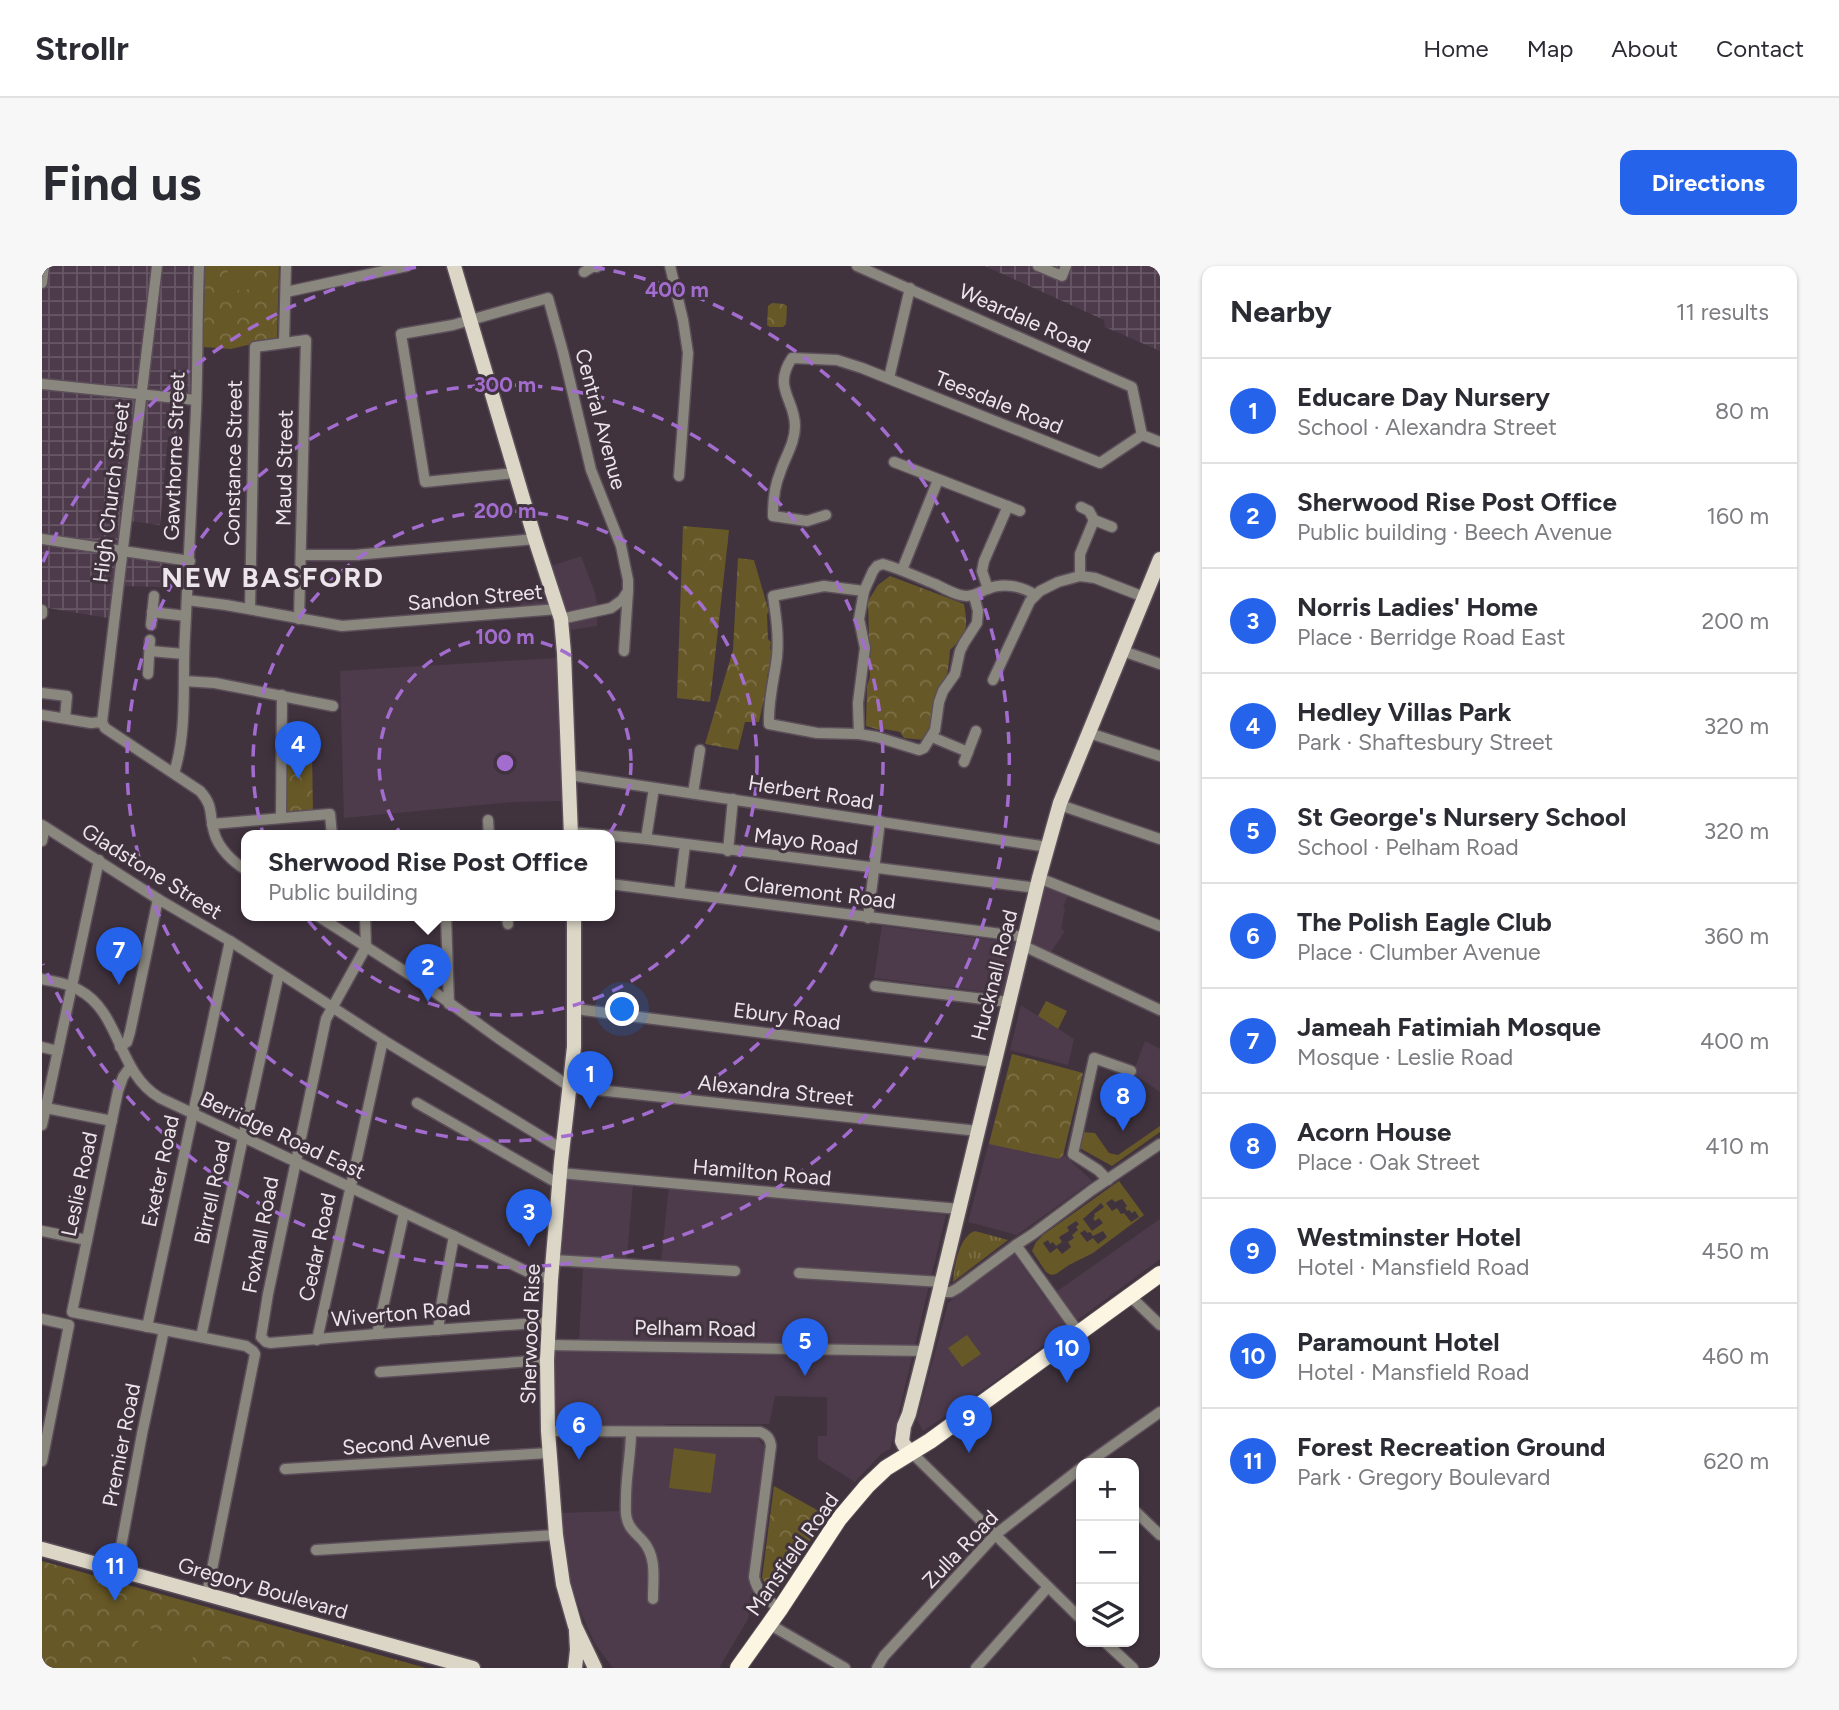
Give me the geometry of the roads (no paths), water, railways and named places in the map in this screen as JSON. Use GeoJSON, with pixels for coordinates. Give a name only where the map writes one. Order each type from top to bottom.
{"type":"FeatureCollection","features":[{"type":"Feature","properties":{"kind":"highway","name":"Mansfield Road"},"geometry":{"type":"LineString","coordinates":[[738,1668],[839,1518],[906,1447],[930,1441],[1160,1274]]}},
{"type":"Feature","properties":{"kind":"main road"},"geometry":{"type":"LineString","coordinates":[[454,266],[559,614],[564,653],[571,830]]}},
{"type":"Feature","properties":{"kind":"main road","name":"Hucknall Road"},"geometry":{"type":"LineString","coordinates":[[906,1447],[913,1434],[909,1414],[1048,846],[1060,805],[1160,559]]}},
{"type":"Feature","properties":{"kind":"main road","name":"Sherwood Rise"},"geometry":{"type":"LineString","coordinates":[[574,921],[574,1047],[551,1280],[547,1360],[548,1431],[556,1535],[563,1584],[575,1626],[595,1668]]}},
{"type":"Feature","properties":{"kind":"main road","name":"Gregory Boulevard"},"geometry":{"type":"LineString","coordinates":[[42,1549],[473,1668]]}},
{"type":"Feature","properties":{"kind":"main road","name":"Sherwood Rise"},"geometry":{"type":"LineString","coordinates":[[575,1626],[577,1668]]}},
{"type":"Feature","properties":{"kind":"main road"},"geometry":{"type":"LineString","coordinates":[[577,1668],[595,1668]]}},
{"type":"Feature","properties":{"kind":"street"},"geometry":{"type":"LineString","coordinates":[[42,283],[44,266]]}},
{"type":"Feature","properties":{"kind":"street","name":"High Church Street"},"geometry":{"type":"LineString","coordinates":[[102,722],[157,266]]}},
{"type":"Feature","properties":{"kind":"street","name":"Gawthorne Street"},"geometry":{"type":"LineString","coordinates":[[174,773],[179,759],[190,561],[199,266]]}},
{"type":"Feature","properties":{"kind":"street"},"geometry":{"type":"LineString","coordinates":[[284,343],[286,266]]}},
{"type":"Feature","properties":{"kind":"street"},"geometry":{"type":"LineString","coordinates":[[286,292],[407,266]]}},
{"type":"Feature","properties":{"kind":"street"},"geometry":{"type":"LineString","coordinates":[[670,266],[688,353],[675,444],[679,475]]}},
{"type":"Feature","properties":{"kind":"street","name":"Weardale Road"},"geometry":{"type":"LineString","coordinates":[[858,266],[1132,387],[1142,435]]}},
{"type":"Feature","properties":{"kind":"street"},"geometry":{"type":"LineString","coordinates":[[1038,266],[1062,276],[1066,266]]}},
{"type":"Feature","properties":{"kind":"street"},"geometry":{"type":"LineString","coordinates":[[889,378],[910,288]]}},
{"type":"Feature","properties":{"kind":"street","name":"Central Avenue"},"geometry":{"type":"LineString","coordinates":[[470,321],[548,298],[591,471],[621,546],[628,580],[624,651]]}},
{"type":"Feature","properties":{"kind":"street"},"geometry":{"type":"LineString","coordinates":[[470,321],[401,334],[425,482],[515,473]]}},
{"type":"Feature","properties":{"kind":"street","name":"Maud Street"},"geometry":{"type":"LineString","coordinates":[[284,343],[306,340],[299,619]]}},
{"type":"Feature","properties":{"kind":"street","name":"Constance Street"},"geometry":{"type":"LineString","coordinates":[[250,609],[255,347],[284,343]]}},
{"type":"Feature","properties":{"kind":"street","name":"Teesdale Road"},"geometry":{"type":"LineString","coordinates":[[826,515],[807,521],[773,516],[773,499],[779,474],[794,437],[795,422],[783,381],[792,358],[837,360],[889,378],[1100,463],[1142,435]]}},
{"type":"Feature","properties":{"kind":"street"},"geometry":{"type":"LineString","coordinates":[[42,384],[196,400]]}},
{"type":"Feature","properties":{"kind":"street"},"geometry":{"type":"LineString","coordinates":[[1142,435],[1160,442]]}},
{"type":"Feature","properties":{"kind":"street"},"geometry":{"type":"LineString","coordinates":[[894,462],[1020,511]]}},
{"type":"Feature","properties":{"kind":"street"},"geometry":{"type":"LineString","coordinates":[[902,570],[943,482]]}},
{"type":"Feature","properties":{"kind":"street"},"geometry":{"type":"LineString","coordinates":[[988,589],[982,571],[984,561],[1008,506]]}},
{"type":"Feature","properties":{"kind":"street"},"geometry":{"type":"LineString","coordinates":[[1081,507],[1089,511],[1094,520],[1112,527]]}},
{"type":"Feature","properties":{"kind":"street"},"geometry":{"type":"LineString","coordinates":[[1080,576],[1080,554],[1094,520]]}},
{"type":"Feature","properties":{"kind":"street"},"geometry":{"type":"LineString","coordinates":[[42,539],[190,561]]}},
{"type":"Feature","properties":{"kind":"street"},"geometry":{"type":"LineString","coordinates":[[301,555],[355,555],[535,539]]}},
{"type":"Feature","properties":{"kind":"street"},"geometry":{"type":"LineString","coordinates":[[859,734],[858,703],[865,648],[859,618],[864,590],[877,566],[883,564],[902,570],[961,596],[974,596],[1001,586],[1019,587],[1034,595]]}},
{"type":"Feature","properties":{"kind":"street"},"geometry":{"type":"LineString","coordinates":[[993,680],[1034,595],[1058,582],[1080,576],[1095,578],[1144,597]]}},
{"type":"Feature","properties":{"kind":"street"},"geometry":{"type":"LineString","coordinates":[[864,590],[824,586],[773,596],[777,651],[769,724],[817,733],[859,734],[919,750],[924,748],[935,730],[943,691],[955,674],[960,651],[977,623],[978,611],[974,596]]}},
{"type":"Feature","properties":{"kind":"street"},"geometry":{"type":"LineString","coordinates":[[559,614],[611,608],[622,600],[628,591]]}},
{"type":"Feature","properties":{"kind":"street"},"geometry":{"type":"LineString","coordinates":[[151,625],[154,596]]}},
{"type":"Feature","properties":{"kind":"street","name":"Sandon Street"},"geometry":{"type":"LineString","coordinates":[[187,600],[342,626],[559,614]]}},
{"type":"Feature","properties":{"kind":"street"},"geometry":{"type":"LineString","coordinates":[[152,612],[186,616]]}},
{"type":"Feature","properties":{"kind":"street"},"geometry":{"type":"LineString","coordinates":[[148,674],[150,646],[184,654]]}},
{"type":"Feature","properties":{"kind":"street"},"geometry":{"type":"LineString","coordinates":[[1123,650],[1160,664]]}},
{"type":"Feature","properties":{"kind":"street"},"geometry":{"type":"LineString","coordinates":[[184,681],[215,683],[333,706]]}},
{"type":"Feature","properties":{"kind":"street"},"geometry":{"type":"LineString","coordinates":[[42,693],[67,696],[65,718]]}},
{"type":"Feature","properties":{"kind":"street"},"geometry":{"type":"LineString","coordinates":[[281,817],[282,695]]}},
{"type":"Feature","properties":{"kind":"street"},"geometry":{"type":"LineString","coordinates":[[42,715],[91,723],[102,722],[104,728],[200,791],[210,804],[216,838],[232,860],[241,866]]}},
{"type":"Feature","properties":{"kind":"street"},"geometry":{"type":"LineString","coordinates":[[932,737],[966,757],[976,731]]}},
{"type":"Feature","properties":{"kind":"street"},"geometry":{"type":"LineString","coordinates":[[1089,733],[1160,756]]}},
{"type":"Feature","properties":{"kind":"street"},"geometry":{"type":"LineString","coordinates":[[693,793],[700,750]]}},
{"type":"Feature","properties":{"kind":"street","name":"Herbert Road"},"geometry":{"type":"LineString","coordinates":[[569,775],[1048,846]]}},
{"type":"Feature","properties":{"kind":"street"},"geometry":{"type":"LineString","coordinates":[[646,839],[654,788]]}},
{"type":"Feature","properties":{"kind":"street"},"geometry":{"type":"LineString","coordinates":[[728,850],[733,799]]}},
{"type":"Feature","properties":{"kind":"street"},"geometry":{"type":"LineString","coordinates":[[1060,805],[1160,839]]}},
{"type":"Feature","properties":{"kind":"street"},"geometry":{"type":"LineString","coordinates":[[212,824],[330,814],[331,830]]}},
{"type":"Feature","properties":{"kind":"street"},"geometry":{"type":"LineString","coordinates":[[488,820],[489,830]]}},
{"type":"Feature","properties":{"kind":"street"},"geometry":{"type":"LineString","coordinates":[[868,918],[880,821]]}},
{"type":"Feature","properties":{"kind":"street"},"geometry":{"type":"LineString","coordinates":[[42,841],[44,826]]}},
{"type":"Feature","properties":{"kind":"street","name":"Gladstone Street"},"geometry":{"type":"LineString","coordinates":[[44,826],[383,1040],[562,1149]]}},
{"type":"Feature","properties":{"kind":"street","name":"Mayo Road"},"geometry":{"type":"LineString","coordinates":[[615,837],[874,868],[1038,883],[1160,926]]}},
{"type":"Feature","properties":{"kind":"street"},"geometry":{"type":"LineString","coordinates":[[679,893],[685,845]]}},
{"type":"Feature","properties":{"kind":"street"},"geometry":{"type":"LineString","coordinates":[[42,1125],[99,860]]}},
{"type":"Feature","properties":{"kind":"street","name":"Claremont Road"},"geometry":{"type":"LineString","coordinates":[[615,885],[1025,941],[1160,1010]]}},
{"type":"Feature","properties":{"kind":"street"},"geometry":{"type":"LineString","coordinates":[[120,1047],[127,1042],[130,1032],[158,899]]}},
{"type":"Feature","properties":{"kind":"street"},"geometry":{"type":"LineString","coordinates":[[326,921],[415,978],[570,1087]]}},
{"type":"Feature","properties":{"kind":"street"},"geometry":{"type":"LineString","coordinates":[[365,921],[366,947]]}},
{"type":"Feature","properties":{"kind":"street"},"geometry":{"type":"LineString","coordinates":[[446,921],[449,1004]]}},
{"type":"Feature","properties":{"kind":"street","name":"Exeter Road"},"geometry":{"type":"LineString","coordinates":[[147,1327],[230,941]]}},
{"type":"Feature","properties":{"kind":"street","name":"Foxhall Road"},"geometry":{"type":"LineString","coordinates":[[260,1334],[326,1019],[366,947]]}},
{"type":"Feature","properties":{"kind":"street","name":"Birrell Road"},"geometry":{"type":"LineString","coordinates":[[201,1337],[279,973]]}},
{"type":"Feature","properties":{"kind":"street","name":"Berridge Road East"},"geometry":{"type":"LineString","coordinates":[[42,979],[82,991],[100,1007],[130,1067],[140,1082],[153,1094],[528,1272],[551,1280]]}},
{"type":"Feature","properties":{"kind":"street"},"geometry":{"type":"LineString","coordinates":[[875,986],[1009,1002]]}},
{"type":"Feature","properties":{"kind":"street","name":"Ebury Road"},"geometry":{"type":"LineString","coordinates":[[575,1009],[995,1062]]}},
{"type":"Feature","properties":{"kind":"street","name":"Cedar Road"},"geometry":{"type":"LineString","coordinates":[[317,1339],[383,1040]]}},
{"type":"Feature","properties":{"kind":"street"},"geometry":{"type":"LineString","coordinates":[[42,1047],[58,1051]]}},
{"type":"Feature","properties":{"kind":"street"},"geometry":{"type":"LineString","coordinates":[[1108,1180],[1073,1154],[1094,1058],[1131,1071]]}},
{"type":"Feature","properties":{"kind":"street","name":"Leslie Road"},"geometry":{"type":"LineString","coordinates":[[130,1067],[123,1077],[112,1121],[72,1312],[147,1327]]}},
{"type":"Feature","properties":{"kind":"street","name":"Alexandra Street"},"geometry":{"type":"LineString","coordinates":[[570,1087],[978,1130]]}},
{"type":"Feature","properties":{"kind":"street"},"geometry":{"type":"LineString","coordinates":[[417,1103],[560,1178]]}},
{"type":"Feature","properties":{"kind":"street"},"geometry":{"type":"LineString","coordinates":[[46,1108],[112,1121]]}},
{"type":"Feature","properties":{"kind":"street"},"geometry":{"type":"LineString","coordinates":[[799,1273],[941,1287],[951,1292],[1160,1144]]}},
{"type":"Feature","properties":{"kind":"street","name":"Hamilton Road"},"geometry":{"type":"LineString","coordinates":[[560,1178],[960,1209]]}},
{"type":"Feature","properties":{"kind":"street"},"geometry":{"type":"LineString","coordinates":[[377,1334],[404,1213]]}},
{"type":"Feature","properties":{"kind":"street"},"geometry":{"type":"LineString","coordinates":[[42,1231],[87,1240]]}},
{"type":"Feature","properties":{"kind":"street"},"geometry":{"type":"LineString","coordinates":[[438,1330],[454,1236]]}},
{"type":"Feature","properties":{"kind":"street"},"geometry":{"type":"LineString","coordinates":[[1016,1245],[1079,1333]]}},
{"type":"Feature","properties":{"kind":"street"},"geometry":{"type":"LineString","coordinates":[[554,1259],[735,1270]]}},
{"type":"Feature","properties":{"kind":"street"},"geometry":{"type":"LineString","coordinates":[[1130,1296],[1160,1325]]}},
{"type":"Feature","properties":{"kind":"street"},"geometry":{"type":"LineString","coordinates":[[42,1319],[69,1325],[42,1461]]}},
{"type":"Feature","properties":{"kind":"street","name":"Wiverton Road"},"geometry":{"type":"LineString","coordinates":[[260,1334],[261,1338],[270,1343],[550,1322]]}},
{"type":"Feature","properties":{"kind":"street"},"geometry":{"type":"LineString","coordinates":[[147,1327],[247,1346],[255,1354],[207,1594]]}},
{"type":"Feature","properties":{"kind":"street","name":"Premier Road"},"geometry":{"type":"LineString","coordinates":[[117,1568],[164,1330]]}},
{"type":"Feature","properties":{"kind":"street","name":"Pelham Road"},"geometry":{"type":"LineString","coordinates":[[548,1345],[925,1351]]}},
{"type":"Feature","properties":{"kind":"street"},"geometry":{"type":"LineString","coordinates":[[380,1372],[547,1360]]}},
{"type":"Feature","properties":{"kind":"street"},"geometry":{"type":"LineString","coordinates":[[1095,1458],[1160,1412]]}},
{"type":"Feature","properties":{"kind":"street"},"geometry":{"type":"LineString","coordinates":[[548,1431],[760,1432],[766,1435],[771,1446],[754,1577],[759,1591],[780,1609]]}},
{"type":"Feature","properties":{"kind":"street"},"geometry":{"type":"LineString","coordinates":[[631,1432],[631,1449],[626,1472],[626,1517],[631,1528],[651,1553],[654,1563],[653,1598]]}},
{"type":"Feature","properties":{"kind":"street"},"geometry":{"type":"LineString","coordinates":[[906,1447],[1076,1614]]}},
{"type":"Feature","properties":{"kind":"street","name":"Second Avenue"},"geometry":{"type":"LineString","coordinates":[[285,1469],[549,1453]]}},
{"type":"Feature","properties":{"kind":"street","name":"Zulla Road"},"geometry":{"type":"LineString","coordinates":[[877,1668],[884,1656],[995,1535],[1076,1472]]}},
{"type":"Feature","properties":{"kind":"street"},"geometry":{"type":"LineString","coordinates":[[1139,1515],[1160,1535]]}},
{"type":"Feature","properties":{"kind":"street"},"geometry":{"type":"LineString","coordinates":[[316,1550],[556,1535]]}},
{"type":"Feature","properties":{"kind":"street"},"geometry":{"type":"LineString","coordinates":[[976,1668],[1048,1587]]}},
{"type":"Feature","properties":{"kind":"street"},"geometry":{"type":"LineString","coordinates":[[769,1624],[845,1668]]}},
{"type":"Feature","properties":{"kind":"street"},"geometry":{"type":"LineString","coordinates":[[1110,1647],[1133,1668]]}},
{"type":"Feature","properties":{"kind":"place","name":"Hedley Villas Park"},"geometry":{"type":"Point","coordinates":[298,779]}},
{"type":"Feature","properties":{"kind":"place","name":"Jameah Fatimiah Mosque"},"geometry":{"type":"Point","coordinates":[119,985]}},
{"type":"Feature","properties":{"kind":"place","name":"Sherwood Rise Post Office"},"geometry":{"type":"Point","coordinates":[428,1002]}},
{"type":"Feature","properties":{"kind":"place","name":"Educare Day Nursery"},"geometry":{"type":"Point","coordinates":[590,1109]}},
{"type":"Feature","properties":{"kind":"place","name":"Acorn House"},"geometry":{"type":"Point","coordinates":[1123,1131]}},
{"type":"Feature","properties":{"kind":"place","name":"Norris Ladies' Home"},"geometry":{"type":"Point","coordinates":[529,1247]}},
{"type":"Feature","properties":{"kind":"place","name":"St George's Nursery School"},"geometry":{"type":"Point","coordinates":[805,1376]}},
{"type":"Feature","properties":{"kind":"place","name":"Paramount Hotel"},"geometry":{"type":"Point","coordinates":[1067,1383]}},
{"type":"Feature","properties":{"kind":"place","name":"Westminster Hotel"},"geometry":{"type":"Point","coordinates":[969,1453]}},
{"type":"Feature","properties":{"kind":"place","name":"The Polish Eagle Club"},"geometry":{"type":"Point","coordinates":[579,1460]}},
{"type":"Feature","properties":{"kind":"place","name":"Forest Recreation Ground"},"geometry":{"type":"Point","coordinates":[115,1601]}},
{"type":"Feature","properties":{"kind":"district","name":"NEW BASFORD"},"geometry":{"type":"Point","coordinates":[273,577]}}]}
